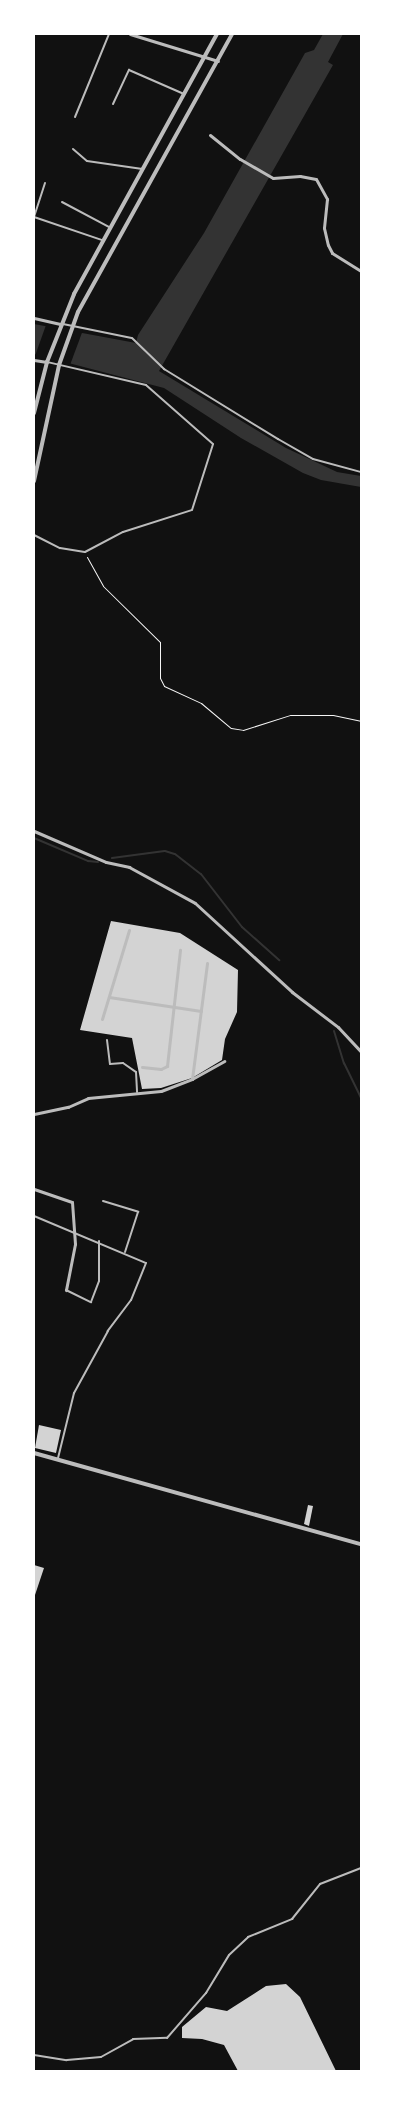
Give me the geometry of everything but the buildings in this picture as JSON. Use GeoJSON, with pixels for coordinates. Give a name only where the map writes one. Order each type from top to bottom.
{"type":"FeatureCollection","features":[{"type":"Feature","properties":{"kind":"street"},"geometry":{"type":"LineString","coordinates":[[130,34],[205,55],[218,61]]}},
{"type":"Feature","properties":{"kind":"street"},"geometry":{"type":"LineString","coordinates":[[34,413],[47,362],[60,325],[109,227],[217,34]]}},
{"type":"Feature","properties":{"kind":"street"},"geometry":{"type":"LineString","coordinates":[[34,481],[59,365],[73,329],[115,241],[232,34]]}},
{"type":"Feature","properties":{"kind":"street"},"geometry":{"type":"LineString","coordinates":[[210,135],[240,160],[273,178],[300,176],[316,179],[327,200],[324,228],[328,244],[332,252],[361,271]]}},
{"type":"Feature","properties":{"kind":"street"},"geometry":{"type":"LineString","coordinates":[[34,318],[60,325]]}},
{"type":"Feature","properties":{"kind":"street"},"geometry":{"type":"LineString","coordinates":[[34,360],[47,362]]}},
{"type":"Feature","properties":{"kind":"street"},"geometry":{"type":"LineString","coordinates":[[34,831],[106,862],[129,867],[195,903],[292,992],[338,1027],[361,1052]]}},
{"type":"Feature","properties":{"kind":"street"},"geometry":{"type":"LineString","coordinates":[[102,1019],[129,930]]}},
{"type":"Feature","properties":{"kind":"street"},"geometry":{"type":"LineString","coordinates":[[142,1067],[164,1069],[167,1066],[172,1007],[180,950]]}},
{"type":"Feature","properties":{"kind":"street"},"geometry":{"type":"LineString","coordinates":[[192,1080],[207,963]]}},
{"type":"Feature","properties":{"kind":"street"},"geometry":{"type":"LineString","coordinates":[[109,997],[201,1011]]}},
{"type":"Feature","properties":{"kind":"street"},"geometry":{"type":"LineString","coordinates":[[34,1114],[68,1107],[88,1098],[161,1091],[192,1080],[224,1061]]}},
{"type":"Feature","properties":{"kind":"street"},"geometry":{"type":"LineString","coordinates":[[34,1189],[72,1202],[72,1226],[75,1231],[66,1290]]}},
{"type":"Feature","properties":{"kind":"street"},"geometry":{"type":"LineString","coordinates":[[34,1453],[58,1458],[361,1544]]}},
{"type":"Feature","properties":{"kind":"lane"},"geometry":{"type":"LineString","coordinates":[[75,117],[109,34]]}},
{"type":"Feature","properties":{"kind":"lane"},"geometry":{"type":"LineString","coordinates":[[113,104],[129,70],[184,94]]}},
{"type":"Feature","properties":{"kind":"lane"},"geometry":{"type":"LineString","coordinates":[[73,149],[88,161],[142,169]]}},
{"type":"Feature","properties":{"kind":"lane"},"geometry":{"type":"LineString","coordinates":[[45,183],[35,201],[34,217],[102,240]]}},
{"type":"Feature","properties":{"kind":"lane"},"geometry":{"type":"LineString","coordinates":[[62,202],[109,227]]}},
{"type":"Feature","properties":{"kind":"lane"},"geometry":{"type":"LineString","coordinates":[[60,325],[73,329],[132,338],[164,369],[313,459],[338,468],[361,472]]}},
{"type":"Feature","properties":{"kind":"lane"},"geometry":{"type":"LineString","coordinates":[[34,535],[60,548],[85,552],[123,532],[192,510],[213,444],[146,385],[47,362]]}},
{"type":"Feature","properties":{"kind":"lane"},"geometry":{"type":"LineString","coordinates":[[107,1040],[110,1064],[128,1065],[136,1072],[137,1093]]}},
{"type":"Feature","properties":{"kind":"lane"},"geometry":{"type":"LineString","coordinates":[[103,1202],[138,1212],[125,1252]]}},
{"type":"Feature","properties":{"kind":"lane"},"geometry":{"type":"LineString","coordinates":[[34,1216],[100,1241],[146,1263],[131,1300],[108,1331],[74,1392],[58,1458]]}},
{"type":"Feature","properties":{"kind":"lane"},"geometry":{"type":"LineString","coordinates":[[66,1290],[92,1302],[99,1281],[100,1241]]}},
{"type":"Feature","properties":{"kind":"lane"},"geometry":{"type":"LineString","coordinates":[[34,2055],[67,2060],[101,2057],[133,2039],[167,2038],[206,1993],[230,1954],[248,1937],[292,1919],[320,1884],[361,1868]]}},
{"type":"Feature","properties":{"kind":"path"},"geometry":{"type":"LineString","coordinates":[[85,552],[103,586],[160,642],[160,678],[164,686],[201,703],[219,721],[231,728],[243,730],[290,715],[333,716],[361,721]]}},
{"type":"Feature","properties":{"kind":"shaded area"},"geometry":{"type":"Polygon","coordinates":[[[323,34],[343,34],[328,62],[333,65],[159,371],[286,448],[337,472],[361,476],[361,487],[321,480],[303,473],[241,438],[164,388],[34,354],[34,324],[136,343],[138,335],[204,233],[305,53],[314,50],[323,34]]]}},
{"type":"Feature","properties":{"kind":"pier"},"geometry":{"type":"Polygon","coordinates":[[[46,325],[83,330],[70,365],[35,356],[46,325]]]}},
{"type":"Feature","properties":{"kind":"waterway"},"geometry":{"type":"LineString","coordinates":[[34,838],[88,861],[98,862]]}},
{"type":"Feature","properties":{"kind":"waterway"},"geometry":{"type":"LineString","coordinates":[[112,858],[165,851],[175,854],[201,874],[242,927],[279,960]]}},
{"type":"Feature","properties":{"kind":"waterway"},"geometry":{"type":"LineString","coordinates":[[334,1031],[344,1063],[361,1098]]}}]}
